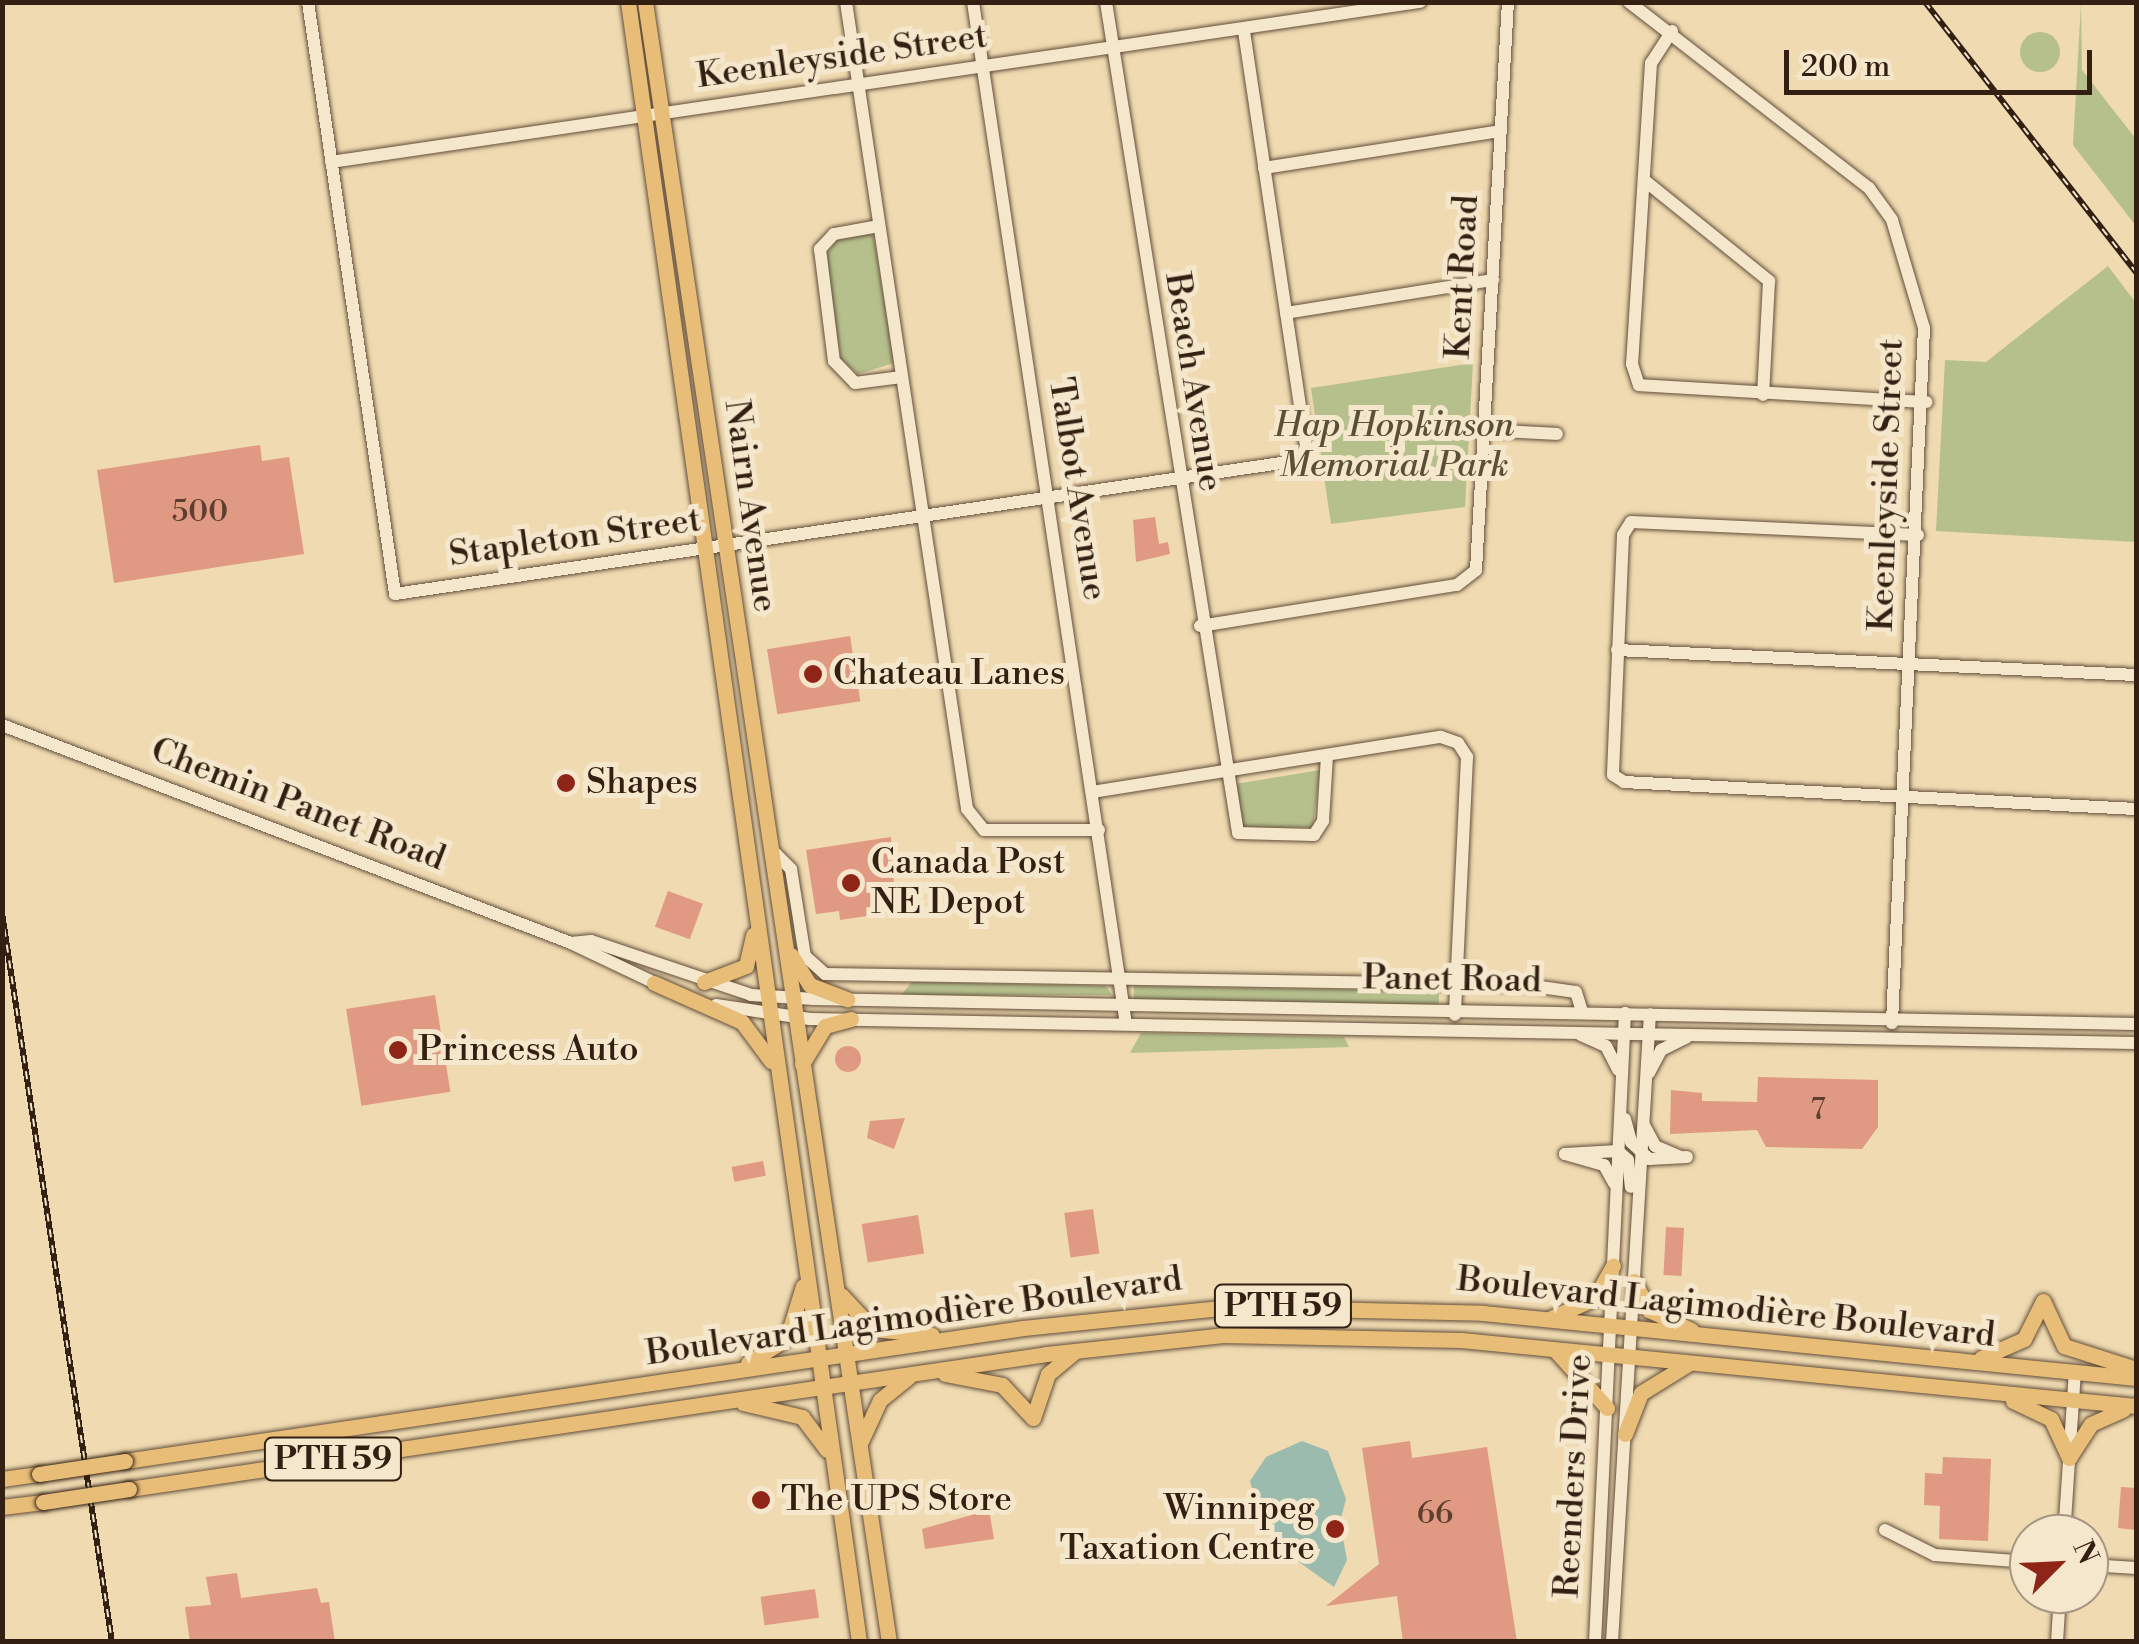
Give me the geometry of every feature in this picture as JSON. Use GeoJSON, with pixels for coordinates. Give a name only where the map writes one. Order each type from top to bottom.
{"type":"FeatureCollection","features":[{"type":"Feature","properties":{"kind":"main road","name":"Nairn Avenue"},"geometry":{"type":"LineString","coordinates":[[628,2],[653,114],[718,548],[742,653],[890,1642]]}},
{"type":"Feature","properties":{"kind":"main road","name":"Nairn Avenue"},"geometry":{"type":"LineString","coordinates":[[645,2],[653,114]]}},
{"type":"Feature","properties":{"kind":"main road","name":"Nairn Avenue"},"geometry":{"type":"LineString","coordinates":[[718,548],[724,655],[777,1074],[860,1642]]}},
{"type":"Feature","properties":{"kind":"main road"},"geometry":{"type":"LineString","coordinates":[[724,655],[742,653]]}},
{"type":"Feature","properties":{"kind":"main road"},"geometry":{"type":"LineString","coordinates":[[750,850],[770,848]]}},
{"type":"Feature","properties":{"kind":"main road"},"geometry":{"type":"LineString","coordinates":[[704,982],[731,977],[751,959],[756,901]]}},
{"type":"Feature","properties":{"kind":"main road"},"geometry":{"type":"LineString","coordinates":[[784,942],[810,985],[847,1000]]}},
{"type":"Feature","properties":{"kind":"main road"},"geometry":{"type":"LineString","coordinates":[[654,983],[742,1022],[777,1074]]}},
{"type":"Feature","properties":{"kind":"main road"},"geometry":{"type":"LineString","coordinates":[[802,1064],[825,1026],[851,1019]]}},
{"type":"Feature","properties":{"kind":"main road"},"geometry":{"type":"LineString","coordinates":[[1547,1320],[1595,1298],[1613,1266]]}},
{"type":"Feature","properties":{"kind":"main road"},"geometry":{"type":"LineString","coordinates":[[734,1371],[787,1338],[805,1278]]}},
{"type":"Feature","properties":{"kind":"main road"},"geometry":{"type":"LineString","coordinates":[[1634,1281],[1649,1310],[1709,1336]]}},
{"type":"Feature","properties":{"kind":"main road"},"geometry":{"type":"LineString","coordinates":[[836,1288],[873,1328],[956,1338]]}},
{"type":"Feature","properties":{"kind":"main road"},"geometry":{"type":"LineString","coordinates":[[1955,1361],[2016,1347],[2042,1301],[2064,1346],[2136,1369]]}},
{"type":"Feature","properties":{"kind":"main road","name":"Boulevard Lagimodière Boulevard"},"geometry":{"type":"LineString","coordinates":[[2,1479],[956,1338],[1228,1307],[1393,1308],[1547,1320],[2136,1378]]}},
{"type":"Feature","properties":{"kind":"main road","name":"Boulevard Lagimodière Boulevard"},"geometry":{"type":"LineString","coordinates":[[2,1507],[1079,1349],[1320,1334],[1691,1362],[2136,1407]]}},
{"type":"Feature","properties":{"kind":"main road"},"geometry":{"type":"LineString","coordinates":[[859,1444],[880,1400],[920,1372],[1002,1385],[1033,1418],[1048,1374],[1079,1349]]}},
{"type":"Feature","properties":{"kind":"main road"},"geometry":{"type":"LineString","coordinates":[[1555,1350],[1607,1408]]}},
{"type":"Feature","properties":{"kind":"main road"},"geometry":{"type":"LineString","coordinates":[[1626,1434],[1646,1387],[1691,1362]]}},
{"type":"Feature","properties":{"kind":"main road"},"geometry":{"type":"LineString","coordinates":[[1970,1390],[2045,1414],[2069,1458],[2098,1418],[2136,1407]]}},
{"type":"Feature","properties":{"kind":"main road"},"geometry":{"type":"LineString","coordinates":[[730,1400],[802,1417],[833,1462]]}},
{"type":"Feature","properties":{"kind":"street"},"geometry":{"type":"LineString","coordinates":[[308,2],[331,162]]}},
{"type":"Feature","properties":{"kind":"street"},"geometry":{"type":"LineString","coordinates":[[846,2],[970,818],[984,830],[1098,830]]}},
{"type":"Feature","properties":{"kind":"street","name":"Talbot Avenue"},"geometry":{"type":"LineString","coordinates":[[974,2],[1120,982],[1121,1024]]}},
{"type":"Feature","properties":{"kind":"street","name":"Beach Avenue"},"geometry":{"type":"LineString","coordinates":[[1106,2],[1222,770],[1238,833],[1297,839],[1323,821],[1327,756]]}},
{"type":"Feature","properties":{"kind":"street","name":"Keenleyside Street"},"geometry":{"type":"LineString","coordinates":[[331,162],[1420,2]]}},
{"type":"Feature","properties":{"kind":"street","name":"Kent Road"},"geometry":{"type":"LineString","coordinates":[[1200,626],[1468,580],[1477,556],[1508,2]]}},
{"type":"Feature","properties":{"kind":"street","name":"Keenleyside Street"},"geometry":{"type":"LineString","coordinates":[[1628,2],[1672,32],[1873,193],[1892,220],[1924,328],[1926,402],[1891,1039]]}},
{"type":"Feature","properties":{"kind":"street"},"geometry":{"type":"LineString","coordinates":[[1244,28],[1286,313],[1493,280]]}},
{"type":"Feature","properties":{"kind":"street"},"geometry":{"type":"LineString","coordinates":[[1672,32],[1651,63],[1632,364],[1638,385],[1763,396],[1926,402]]}},
{"type":"Feature","properties":{"kind":"street"},"geometry":{"type":"LineString","coordinates":[[1264,168],[1501,130]]}},
{"type":"Feature","properties":{"kind":"street","name":"Stapleton Street"},"geometry":{"type":"LineString","coordinates":[[331,162],[395,594],[1298,461],[1306,446],[1286,313]]}},
{"type":"Feature","properties":{"kind":"street"},"geometry":{"type":"LineString","coordinates":[[1644,180],[1769,281],[1763,396]]}},
{"type":"Feature","properties":{"kind":"street"},"geometry":{"type":"LineString","coordinates":[[879,226],[834,234],[820,250],[834,361],[855,383],[902,377]]}},
{"type":"Feature","properties":{"kind":"street"},"geometry":{"type":"LineString","coordinates":[[1484,430],[1556,434]]}},
{"type":"Feature","properties":{"kind":"street"},"geometry":{"type":"LineString","coordinates":[[1918,535],[1636,520],[1623,535],[1610,767],[1620,781],[2136,809]]}},
{"type":"Feature","properties":{"kind":"street"},"geometry":{"type":"LineString","coordinates":[[1616,650],[2136,675]]}},
{"type":"Feature","properties":{"kind":"street","name":"Chemin Panet Road"},"geometry":{"type":"LineString","coordinates":[[2,725],[571,943],[654,983],[770,1016]]}},
{"type":"Feature","properties":{"kind":"street"},"geometry":{"type":"LineString","coordinates":[[1092,792],[1441,738],[1464,749],[1454,1030]]}},
{"type":"Feature","properties":{"kind":"street"},"geometry":{"type":"LineString","coordinates":[[770,848],[791,868],[809,964],[825,974],[1120,982],[1456,984],[1576,992],[1582,1012]]}},
{"type":"Feature","properties":{"kind":"street"},"geometry":{"type":"LineString","coordinates":[[784,942],[802,937]]}},
{"type":"Feature","properties":{"kind":"street","name":"Chemin Panet Road"},"geometry":{"type":"LineString","coordinates":[[571,943],[623,953],[704,982],[767,996]]}},
{"type":"Feature","properties":{"kind":"street"},"geometry":{"type":"LineString","coordinates":[[617,968],[623,953]]}},
{"type":"Feature","properties":{"kind":"street"},"geometry":{"type":"LineString","coordinates":[[890,1000],[909,976]]}},
{"type":"Feature","properties":{"kind":"street","name":"Panet Road"},"geometry":{"type":"LineString","coordinates":[[767,996],[2136,1024]]}},
{"type":"Feature","properties":{"kind":"street","name":"Reenders Drive"},"geometry":{"type":"LineString","coordinates":[[1596,1642],[1625,1013]]}},
{"type":"Feature","properties":{"kind":"street","name":"Reenders Drive"},"geometry":{"type":"LineString","coordinates":[[1612,1642],[1650,1014]]}},
{"type":"Feature","properties":{"kind":"street","name":"Panet Road"},"geometry":{"type":"LineString","coordinates":[[770,1016],[2136,1043]]}},
{"type":"Feature","properties":{"kind":"street"},"geometry":{"type":"LineString","coordinates":[[1572,1032],[1606,1046],[1622,1088],[1627,1132],[1642,1153],[1687,1157],[1656,1146],[1644,1116]]}},
{"type":"Feature","properties":{"kind":"street"},"geometry":{"type":"LineString","coordinates":[[1646,1085],[1661,1050],[1701,1035]]}},
{"type":"Feature","properties":{"kind":"street"},"geometry":{"type":"LineString","coordinates":[[1616,1190],[1604,1166],[1564,1154],[1618,1152],[1631,1168],[1634,1254]]}},
{"type":"Feature","properties":{"kind":"street"},"geometry":{"type":"LineString","coordinates":[[2065,1514],[2075,1372]]}},
{"type":"Feature","properties":{"kind":"street"},"geometry":{"type":"LineString","coordinates":[[1885,1530],[1935,1555],[2009,1561]]}},
{"type":"Feature","properties":{"kind":"street"},"geometry":{"type":"LineString","coordinates":[[2109,1566],[2136,1568]]}},
{"type":"Feature","properties":{"kind":"street"},"geometry":{"type":"LineString","coordinates":[[2057,1642],[2059,1614]]}},
{"type":"Feature","properties":{"kind":"green space"},"geometry":{"type":"Polygon","coordinates":[[[2081,3],[2082,70],[2136,139],[2136,226],[2073,145],[2081,3]]]}},
{"type":"Feature","properties":{"kind":"green space"},"geometry":{"type":"Polygon","coordinates":[[[2040,32],[2054,38],[2060,52],[2054,66],[2040,72],[2026,66],[2020,52],[2026,38],[2040,32]]]}},
{"type":"Feature","properties":{"kind":"green space"},"geometry":{"type":"Polygon","coordinates":[[[867,232],[874,237],[894,363],[858,374],[841,359],[825,257],[839,236],[867,232]]]}},
{"type":"Feature","properties":{"kind":"green space"},"geometry":{"type":"Polygon","coordinates":[[[2108,266],[2136,303],[2136,542],[1936,531],[1945,360],[1986,362],[2108,266]]]}},
{"type":"Feature","properties":{"kind":"green space","name":"Hap Hopkinson Memorial Park"},"geometry":{"type":"Polygon","coordinates":[[[1473,363],[1465,507],[1331,524],[1311,388],[1473,363]]]}},
{"type":"Feature","properties":{"kind":"green space"},"geometry":{"type":"Polygon","coordinates":[[[1320,770],[1313,827],[1241,828],[1229,785],[1320,770]]]}},
{"type":"Feature","properties":{"kind":"green space"},"geometry":{"type":"Polygon","coordinates":[[[912,982],[1106,986],[1112,995],[901,995],[912,982]]]}},
{"type":"Feature","properties":{"kind":"green space"},"geometry":{"type":"Polygon","coordinates":[[[1134,986],[1439,991],[1439,1007],[1134,1002],[1134,986]]]}},
{"type":"Feature","properties":{"kind":"green space"},"geometry":{"type":"Polygon","coordinates":[[[1141,1033],[1344,1037],[1349,1047],[1130,1053],[1141,1033]]]}},
{"type":"Feature","properties":{"kind":"shaded area"},"geometry":{"type":"Polygon","coordinates":[[[1302,1441],[1328,1451],[1346,1499],[1340,1522],[1347,1560],[1334,1587],[1289,1555],[1257,1509],[1250,1481],[1266,1457],[1302,1441]]]}},
{"type":"Feature","properties":{"kind":"building"},"geometry":{"type":"Polygon","coordinates":[[[260,445],[262,461],[289,457],[304,554],[114,583],[97,470],[260,445]]]}},
{"type":"Feature","properties":{"kind":"building"},"geometry":{"type":"Polygon","coordinates":[[[1155,517],[1159,544],[1168,542],[1170,554],[1136,562],[1133,520],[1155,517]]]}},
{"type":"Feature","properties":{"kind":"building","name":"Chateau Lanes"},"geometry":{"type":"Polygon","coordinates":[[[850,636],[860,701],[777,714],[767,649],[850,636]]]}},
{"type":"Feature","properties":{"kind":"building","name":"Canada Post NE Depot"},"geometry":{"type":"Polygon","coordinates":[[[891,837],[895,904],[886,905],[887,913],[840,920],[839,911],[816,914],[806,850],[891,837]]]}},
{"type":"Feature","properties":{"kind":"building"},"geometry":{"type":"Polygon","coordinates":[[[668,891],[703,904],[690,939],[655,927],[668,891]]]}},
{"type":"Feature","properties":{"kind":"building","name":"Princess Auto"},"geometry":{"type":"Polygon","coordinates":[[[435,995],[450,1092],[361,1106],[346,1009],[435,995]]]}},
{"type":"Feature","properties":{"kind":"building"},"geometry":{"type":"Polygon","coordinates":[[[848,1046],[857,1050],[861,1059],[857,1068],[848,1072],[839,1068],[835,1059],[839,1050],[848,1046]]]}},
{"type":"Feature","properties":{"kind":"building"},"geometry":{"type":"Polygon","coordinates":[[[1758,1077],[1878,1080],[1878,1127],[1862,1149],[1766,1147],[1757,1130],[1670,1134],[1671,1090],[1702,1093],[1702,1101],[1757,1102],[1758,1077]]]}},
{"type":"Feature","properties":{"kind":"building"},"geometry":{"type":"Polygon","coordinates":[[[905,1118],[894,1149],[867,1138],[870,1121],[905,1118]]]}},
{"type":"Feature","properties":{"kind":"building"},"geometry":{"type":"Polygon","coordinates":[[[763,1161],[766,1176],[734,1182],[732,1167],[763,1161]]]}},
{"type":"Feature","properties":{"kind":"building"},"geometry":{"type":"Polygon","coordinates":[[[1093,1209],[1099,1254],[1071,1258],[1064,1213],[1093,1209]]]}},
{"type":"Feature","properties":{"kind":"building"},"geometry":{"type":"Polygon","coordinates":[[[918,1215],[924,1254],[868,1262],[862,1224],[918,1215]]]}},
{"type":"Feature","properties":{"kind":"building"},"geometry":{"type":"Polygon","coordinates":[[[1666,1227],[1684,1228],[1681,1276],[1663,1275],[1666,1227]]]}},
{"type":"Feature","properties":{"kind":"building"},"geometry":{"type":"Polygon","coordinates":[[[1410,1441],[1412,1458],[1487,1447],[1517,1642],[1403,1642],[1397,1596],[1326,1606],[1379,1564],[1362,1448],[1410,1441]]]}},
{"type":"Feature","properties":{"kind":"building"},"geometry":{"type":"Polygon","coordinates":[[[1943,1457],[1991,1459],[1988,1541],[1939,1539],[1940,1506],[1924,1505],[1925,1473],[1942,1474],[1943,1457]]]}},
{"type":"Feature","properties":{"kind":"building"},"geometry":{"type":"Polygon","coordinates":[[[2121,1487],[2136,1488],[2136,1530],[2118,1528],[2121,1487]]]}},
{"type":"Feature","properties":{"kind":"building"},"geometry":{"type":"Polygon","coordinates":[[[989,1510],[994,1539],[925,1549],[922,1529],[989,1510]]]}},
{"type":"Feature","properties":{"kind":"building"},"geometry":{"type":"Polygon","coordinates":[[[237,1573],[241,1598],[317,1588],[321,1603],[329,1602],[335,1642],[190,1642],[185,1607],[211,1605],[206,1577],[237,1573]]]}},
{"type":"Feature","properties":{"kind":"building"},"geometry":{"type":"Polygon","coordinates":[[[815,1589],[819,1618],[765,1625],[761,1597],[815,1589]]]}},
{"type":"Feature","properties":{"kind":"railway"},"geometry":{"type":"LineString","coordinates":[[1925,2],[2136,272]]}},
{"type":"Feature","properties":{"kind":"railway"},"geometry":{"type":"LineString","coordinates":[[2,913],[112,1642]]}},
{"type":"Feature","properties":{"kind":"place","name":"Chateau Lanes"},"geometry":{"type":"Point","coordinates":[813,674]}},
{"type":"Feature","properties":{"kind":"place","name":"Shapes"},"geometry":{"type":"Point","coordinates":[566,783]}},
{"type":"Feature","properties":{"kind":"place","name":"Canada Post NE Depot"},"geometry":{"type":"Point","coordinates":[851,883]}},
{"type":"Feature","properties":{"kind":"place","name":"Princess Auto"},"geometry":{"type":"Point","coordinates":[398,1050]}},
{"type":"Feature","properties":{"kind":"place","name":"The UPS Store"},"geometry":{"type":"Point","coordinates":[761,1500]}},
{"type":"Feature","properties":{"kind":"place","name":"Winnipeg Taxation Centre"},"geometry":{"type":"Point","coordinates":[1335,1529]}}]}
